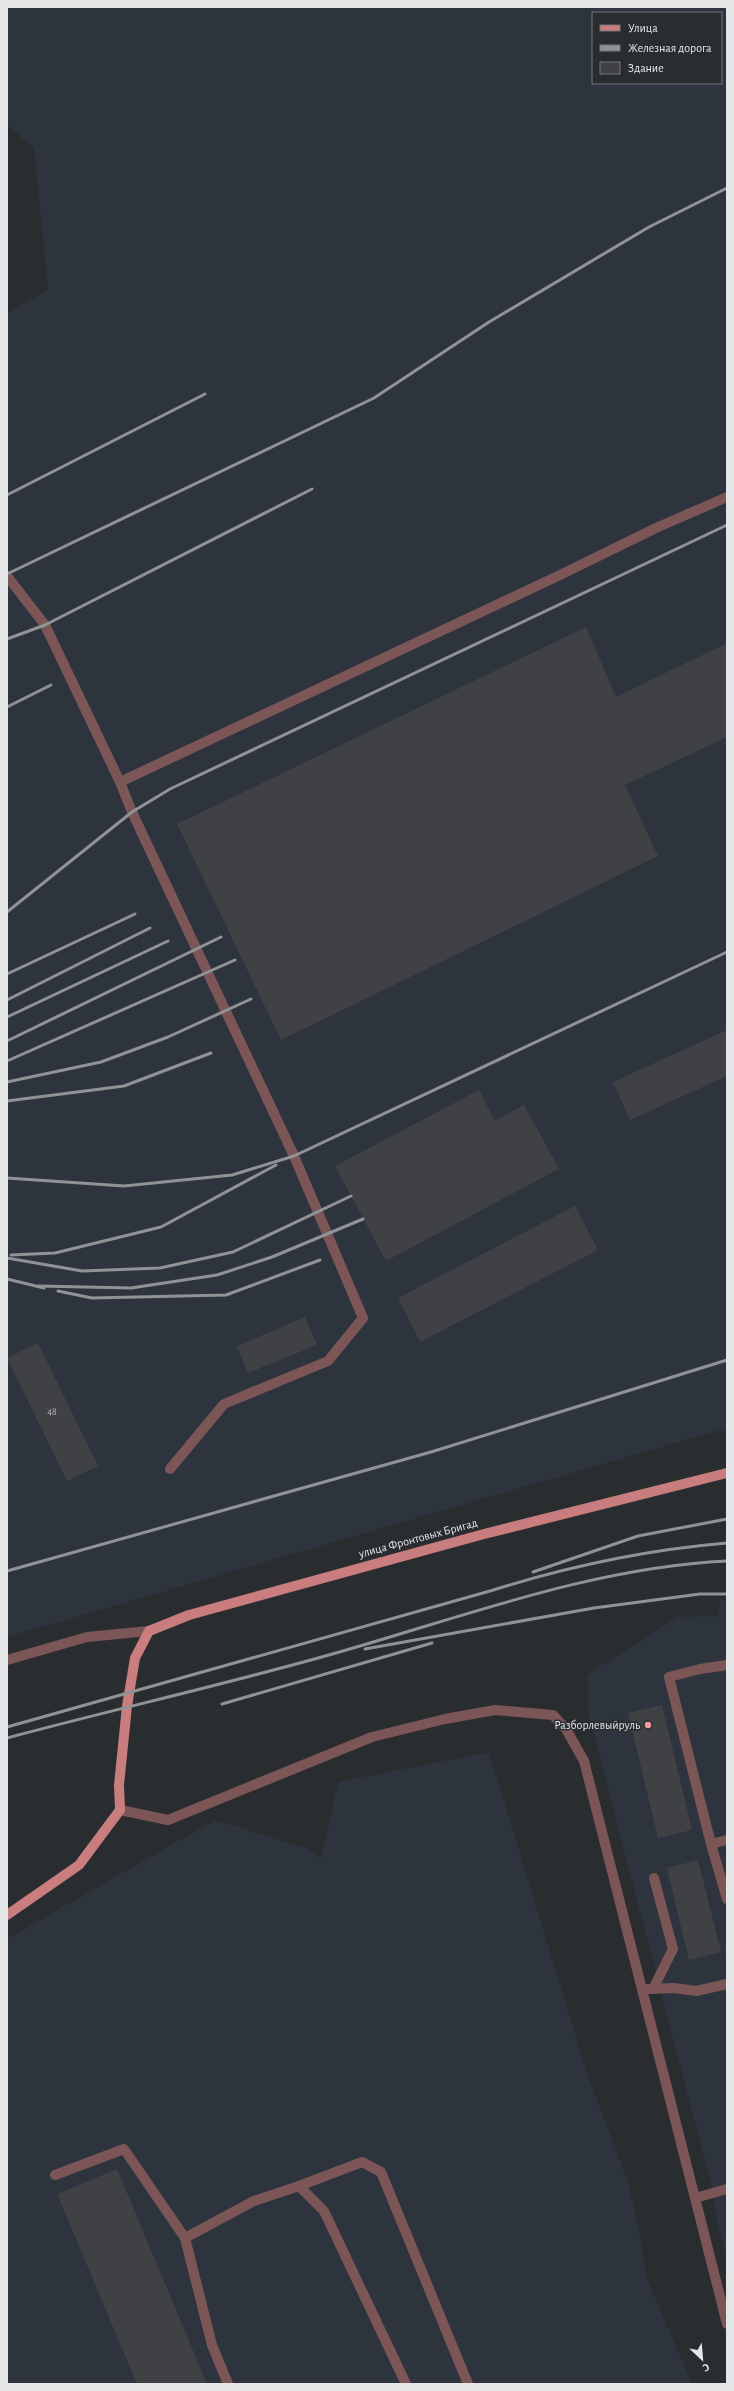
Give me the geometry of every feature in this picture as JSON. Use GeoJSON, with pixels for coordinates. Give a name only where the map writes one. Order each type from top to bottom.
{"type":"FeatureCollection","features":[{"type":"Feature","properties":{"kind":"main road","name":"улица Фронтовых Бригад"},"geometry":{"type":"LineString","coordinates":[[149,1631],[189,1615],[484,1534],[727,1473]]}},
{"type":"Feature","properties":{"kind":"main road"},"geometry":{"type":"LineString","coordinates":[[7,1915],[79,1865],[120,1810],[119,1785],[123,1734],[135,1658],[149,1631]]}},
{"type":"Feature","properties":{"kind":"street"},"geometry":{"type":"LineString","coordinates":[[120,782],[560,575],[656,528],[727,497]]}},
{"type":"Feature","properties":{"kind":"street"},"geometry":{"type":"LineString","coordinates":[[7,576],[45,625],[120,782],[132,812],[294,1156],[364,1318],[328,1361],[224,1404],[170,1469]]}},
{"type":"Feature","properties":{"kind":"street"},"geometry":{"type":"LineString","coordinates":[[7,1660],[87,1637],[149,1631]]}},
{"type":"Feature","properties":{"kind":"street"},"geometry":{"type":"LineString","coordinates":[[727,1665],[700,1669],[669,1677],[711,1844],[727,1899]]}},
{"type":"Feature","properties":{"kind":"street"},"geometry":{"type":"LineString","coordinates":[[120,1810],[168,1820],[372,1737],[445,1719],[494,1710],[553,1715],[566,1729],[584,1761],[727,2324]]}},
{"type":"Feature","properties":{"kind":"street"},"geometry":{"type":"LineString","coordinates":[[711,1844],[727,1840]]}},
{"type":"Feature","properties":{"kind":"street"},"geometry":{"type":"LineString","coordinates":[[653,1989],[673,1949],[654,1878]]}},
{"type":"Feature","properties":{"kind":"street"},"geometry":{"type":"LineString","coordinates":[[642,1989],[696,1991],[727,1984]]}},
{"type":"Feature","properties":{"kind":"street"},"geometry":{"type":"LineString","coordinates":[[54,2175],[124,2149],[185,2238],[212,2345],[228,2384]]}},
{"type":"Feature","properties":{"kind":"street"},"geometry":{"type":"LineString","coordinates":[[185,2238],[254,2201],[362,2162],[381,2172],[468,2384]]}},
{"type":"Feature","properties":{"kind":"street"},"geometry":{"type":"LineString","coordinates":[[299,2186],[324,2211],[406,2384]]}},
{"type":"Feature","properties":{"kind":"street"},"geometry":{"type":"LineString","coordinates":[[694,2198],[727,2189]]}},
{"type":"Feature","properties":{"kind":"shaded area"},"geometry":{"type":"Polygon","coordinates":[[[7,7],[727,7],[727,1428],[7,1637],[7,313],[48,290],[34,148],[7,125],[7,7]]]}},
{"type":"Feature","properties":{"kind":"shaded area"},"geometry":{"type":"Polygon","coordinates":[[[720,1599],[727,1600],[727,2258],[716,2216],[713,2192],[588,1712],[587,1675],[677,1617],[718,1616],[720,1599]]]}},
{"type":"Feature","properties":{"kind":"shaded area"},"geometry":{"type":"Polygon","coordinates":[[[489,1752],[589,2079],[628,2181],[640,2235],[646,2276],[692,2384],[7,2384],[7,1939],[215,1820],[308,1849],[321,1859],[338,1782],[489,1752]]]}},
{"type":"Feature","properties":{"kind":"building"},"geometry":{"type":"Polygon","coordinates":[[[586,627],[616,697],[727,643],[727,737],[625,785],[658,856],[281,1040],[177,824],[586,627]]]}},
{"type":"Feature","properties":{"kind":"building"},"geometry":{"type":"Polygon","coordinates":[[[727,1030],[727,1076],[630,1120],[613,1082],[727,1030]]]}},
{"type":"Feature","properties":{"kind":"building"},"geometry":{"type":"Polygon","coordinates":[[[479,1090],[495,1121],[524,1105],[559,1169],[386,1261],[335,1166],[479,1090]]]}},
{"type":"Feature","properties":{"kind":"building"},"geometry":{"type":"Polygon","coordinates":[[[575,1206],[598,1250],[420,1342],[398,1298],[575,1206]]]}},
{"type":"Feature","properties":{"kind":"building"},"geometry":{"type":"Polygon","coordinates":[[[305,1317],[317,1345],[248,1373],[237,1346],[305,1317]]]}},
{"type":"Feature","properties":{"kind":"building"},"geometry":{"type":"Polygon","coordinates":[[[38,1343],[98,1466],[67,1481],[7,1358],[38,1343]]]}},
{"type":"Feature","properties":{"kind":"building"},"geometry":{"type":"Polygon","coordinates":[[[662,1705],[692,1830],[658,1838],[628,1713],[662,1705]]]}},
{"type":"Feature","properties":{"kind":"building"},"geometry":{"type":"Polygon","coordinates":[[[698,1860],[721,1952],[689,1960],[667,1868],[698,1860]]]}},
{"type":"Feature","properties":{"kind":"building"},"geometry":{"type":"Polygon","coordinates":[[[117,2169],[207,2384],[137,2384],[57,2194],[117,2169]]]}},
{"type":"Feature","properties":{"kind":"railway"},"geometry":{"type":"LineString","coordinates":[[7,574],[374,398],[489,322],[649,227],[727,188]]}},
{"type":"Feature","properties":{"kind":"railway"},"geometry":{"type":"LineString","coordinates":[[7,495],[205,394]]}},
{"type":"Feature","properties":{"kind":"railway"},"geometry":{"type":"LineString","coordinates":[[7,639],[45,625],[312,489]]}},
{"type":"Feature","properties":{"kind":"railway"},"geometry":{"type":"LineString","coordinates":[[7,912],[132,812],[170,789],[727,525]]}},
{"type":"Feature","properties":{"kind":"railway"},"geometry":{"type":"LineString","coordinates":[[7,707],[51,685]]}},
{"type":"Feature","properties":{"kind":"railway"},"geometry":{"type":"LineString","coordinates":[[7,974],[135,914]]}},
{"type":"Feature","properties":{"kind":"railway"},"geometry":{"type":"LineString","coordinates":[[7,1000],[150,928]]}},
{"type":"Feature","properties":{"kind":"railway"},"geometry":{"type":"LineString","coordinates":[[7,1041],[221,937]]}},
{"type":"Feature","properties":{"kind":"railway"},"geometry":{"type":"LineString","coordinates":[[7,1017],[168,941]]}},
{"type":"Feature","properties":{"kind":"railway"},"geometry":{"type":"LineString","coordinates":[[7,1178],[124,1186],[232,1175],[294,1156],[727,952]]}},
{"type":"Feature","properties":{"kind":"railway"},"geometry":{"type":"LineString","coordinates":[[7,1061],[235,960]]}},
{"type":"Feature","properties":{"kind":"railway"},"geometry":{"type":"LineString","coordinates":[[7,1082],[101,1062],[168,1037],[251,999]]}},
{"type":"Feature","properties":{"kind":"railway"},"geometry":{"type":"LineString","coordinates":[[7,1101],[124,1086],[211,1053]]}},
{"type":"Feature","properties":{"kind":"railway"},"geometry":{"type":"LineString","coordinates":[[11,1255],[55,1253],[161,1227],[276,1165]]}},
{"type":"Feature","properties":{"kind":"railway"},"geometry":{"type":"LineString","coordinates":[[7,1258],[82,1271],[160,1268],[233,1252],[351,1196]]}},
{"type":"Feature","properties":{"kind":"railway"},"geometry":{"type":"LineString","coordinates":[[39,1286],[131,1288],[217,1275],[272,1257],[363,1219]]}},
{"type":"Feature","properties":{"kind":"railway"},"geometry":{"type":"LineString","coordinates":[[58,1291],[92,1298],[226,1295],[320,1260]]}},
{"type":"Feature","properties":{"kind":"railway"},"geometry":{"type":"LineString","coordinates":[[7,1279],[44,1288]]}},
{"type":"Feature","properties":{"kind":"railway"},"geometry":{"type":"LineString","coordinates":[[7,1571],[431,1452],[727,1360]]}},
{"type":"Feature","properties":{"kind":"railway"},"geometry":{"type":"LineString","coordinates":[[533,1572],[638,1536],[727,1519]]}},
{"type":"Feature","properties":{"kind":"railway"},"geometry":{"type":"LineString","coordinates":[[7,1727],[549,1574],[607,1560],[666,1550],[727,1543]]}},
{"type":"Feature","properties":{"kind":"railway"},"geometry":{"type":"LineString","coordinates":[[7,1738],[301,1663],[485,1608],[581,1583],[678,1565],[727,1561]]}},
{"type":"Feature","properties":{"kind":"railway"},"geometry":{"type":"LineString","coordinates":[[365,1649],[594,1608],[700,1594],[727,1594]]}},
{"type":"Feature","properties":{"kind":"railway"},"geometry":{"type":"LineString","coordinates":[[222,1704],[432,1643]]}},
{"type":"Feature","properties":{"kind":"place","name":"Разборлевыйруль"},"geometry":{"type":"Point","coordinates":[648,1725]}}]}
